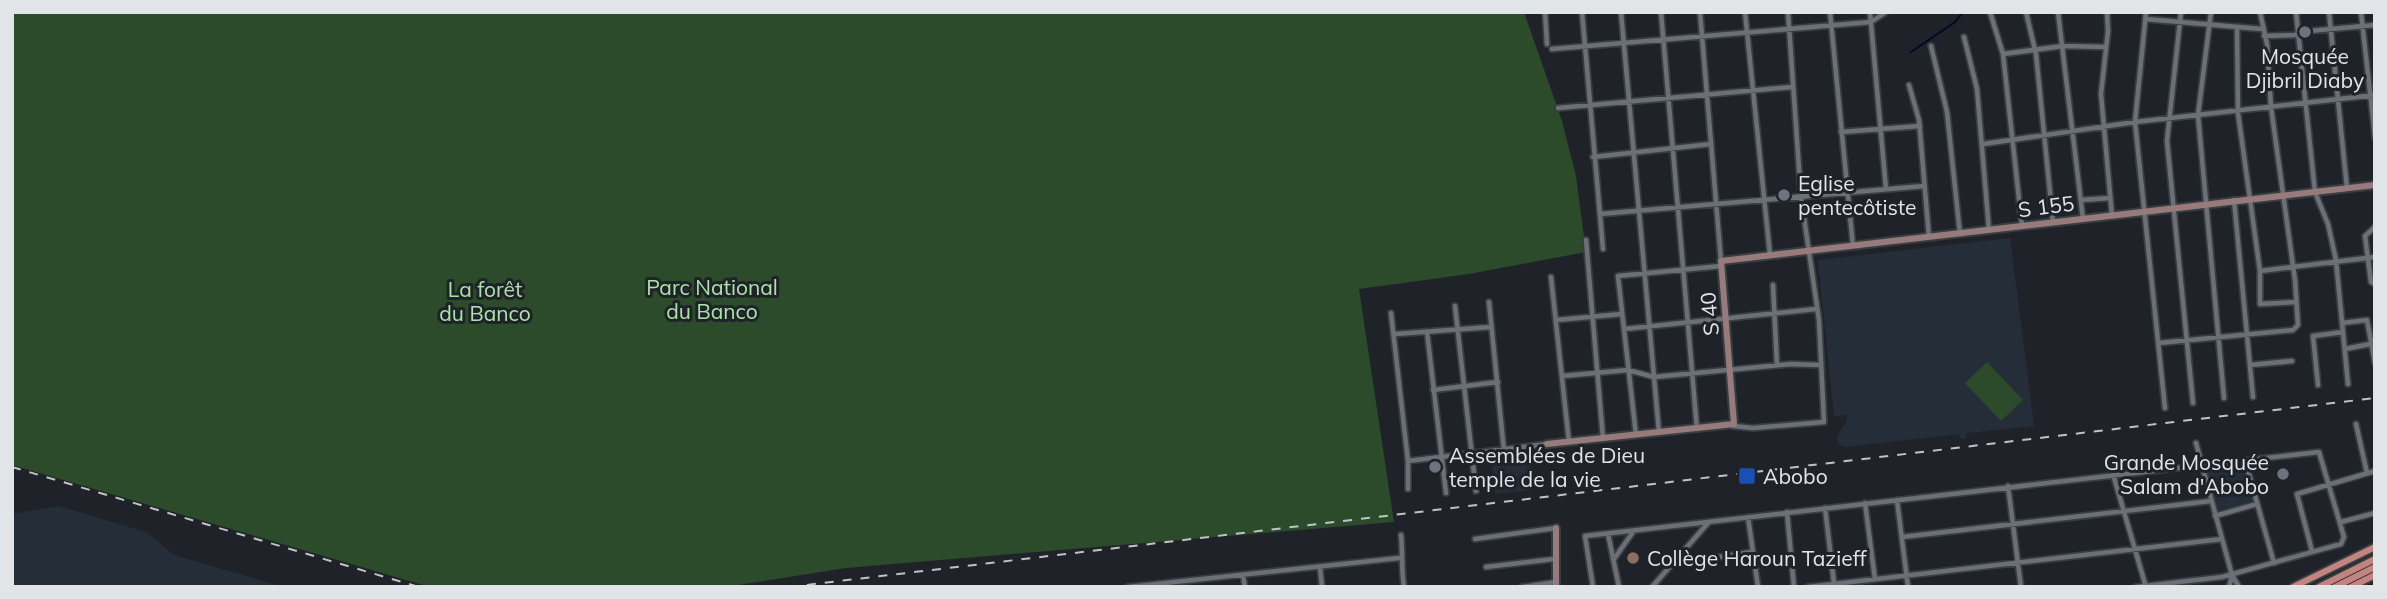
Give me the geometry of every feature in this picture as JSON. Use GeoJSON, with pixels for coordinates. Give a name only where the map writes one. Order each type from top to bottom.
{"type":"FeatureCollection","features":[{"type":"Feature","properties":{"kind":"main road"},"geometry":{"type":"LineString","coordinates":[[2293,587],[2375,547]]}},
{"type":"Feature","properties":{"kind":"main road"},"geometry":{"type":"LineString","coordinates":[[2319,587],[2375,559]]}},
{"type":"Feature","properties":{"kind":"main road"},"geometry":{"type":"LineString","coordinates":[[2335,587],[2375,567]]}},
{"type":"Feature","properties":{"kind":"main road"},"geometry":{"type":"LineString","coordinates":[[2351,587],[2375,575]]}},
{"type":"Feature","properties":{"kind":"street"},"geometry":{"type":"LineString","coordinates":[[1545,12],[1547,44]]}},
{"type":"Feature","properties":{"kind":"street"},"geometry":{"type":"LineString","coordinates":[[1582,12],[1603,249]]}},
{"type":"Feature","properties":{"kind":"street"},"geometry":{"type":"LineString","coordinates":[[1621,12],[1658,432]]}},
{"type":"Feature","properties":{"kind":"street"},"geometry":{"type":"LineString","coordinates":[[1661,12],[1697,429]]}},
{"type":"Feature","properties":{"kind":"street","name":"S 40"},"geometry":{"type":"LineString","coordinates":[[1700,12],[1732,369],[1735,419],[1732,425]]}},
{"type":"Feature","properties":{"kind":"street"},"geometry":{"type":"LineString","coordinates":[[1745,12],[1770,255]]}},
{"type":"Feature","properties":{"kind":"street"},"geometry":{"type":"LineString","coordinates":[[1408,461],[1732,425],[1753,428],[1824,422],[1816,309],[1807,251],[1791,87],[1788,12]]}},
{"type":"Feature","properties":{"kind":"street"},"geometry":{"type":"LineString","coordinates":[[1830,12],[1853,246]]}},
{"type":"Feature","properties":{"kind":"street"},"geometry":{"type":"LineString","coordinates":[[1870,12],[1886,189]]}},
{"type":"Feature","properties":{"kind":"street"},"geometry":{"type":"LineString","coordinates":[[1552,49],[1871,22],[1886,12]]}},
{"type":"Feature","properties":{"kind":"street"},"geometry":{"type":"LineString","coordinates":[[1990,12],[2003,54],[2022,226]]}},
{"type":"Feature","properties":{"kind":"street"},"geometry":{"type":"LineString","coordinates":[[2026,12],[2036,50],[2053,223]]}},
{"type":"Feature","properties":{"kind":"street"},"geometry":{"type":"LineString","coordinates":[[2058,12],[2083,219]]}},
{"type":"Feature","properties":{"kind":"street"},"geometry":{"type":"LineString","coordinates":[[2107,12],[2101,82],[2102,127],[2112,216]]}},
{"type":"Feature","properties":{"kind":"street"},"geometry":{"type":"LineString","coordinates":[[2146,12],[2135,122],[2165,408]]}},
{"type":"Feature","properties":{"kind":"street"},"geometry":{"type":"LineString","coordinates":[[2181,12],[2167,141],[2176,208],[2193,403]]}},
{"type":"Feature","properties":{"kind":"street"},"geometry":{"type":"LineString","coordinates":[[2211,12],[2198,115],[2224,398]]}},
{"type":"Feature","properties":{"kind":"street"},"geometry":{"type":"LineString","coordinates":[[2159,343],[2296,329],[2293,267],[2281,195],[2260,12]]}},
{"type":"Feature","properties":{"kind":"street"},"geometry":{"type":"LineString","coordinates":[[2296,12],[2315,192],[2328,224],[2336,260],[2348,384]]}},
{"type":"Feature","properties":{"kind":"street"},"geometry":{"type":"LineString","coordinates":[[2329,12],[2347,188]]}},
{"type":"Feature","properties":{"kind":"street"},"geometry":{"type":"LineString","coordinates":[[2361,12],[2375,137]]}},
{"type":"Feature","properties":{"kind":"street"},"geometry":{"type":"LineString","coordinates":[[2145,19],[2236,29],[2262,29]]}},
{"type":"Feature","properties":{"kind":"street"},"geometry":{"type":"LineString","coordinates":[[2264,36],[2288,37],[2298,32],[2375,25]]}},
{"type":"Feature","properties":{"kind":"street"},"geometry":{"type":"LineString","coordinates":[[2236,29],[2238,113],[2260,271],[2260,304],[2296,302]]}},
{"type":"Feature","properties":{"kind":"street"},"geometry":{"type":"LineString","coordinates":[[1964,37],[1975,75],[1989,230]]}},
{"type":"Feature","properties":{"kind":"street"},"geometry":{"type":"LineString","coordinates":[[1931,46],[1947,112],[1960,234]]}},
{"type":"Feature","properties":{"kind":"street"},"geometry":{"type":"LineString","coordinates":[[2003,54],[2063,46],[2106,47]]}},
{"type":"Feature","properties":{"kind":"street"},"geometry":{"type":"LineString","coordinates":[[1909,85],[1920,126],[1929,237]]}},
{"type":"Feature","properties":{"kind":"street"},"geometry":{"type":"LineString","coordinates":[[1558,107],[1791,87]]}},
{"type":"Feature","properties":{"kind":"street"},"geometry":{"type":"LineString","coordinates":[[1983,144],[2135,122],[2238,113],[2372,95]]}},
{"type":"Feature","properties":{"kind":"street"},"geometry":{"type":"LineString","coordinates":[[1841,132],[1920,126]]}},
{"type":"Feature","properties":{"kind":"street"},"geometry":{"type":"LineString","coordinates":[[1593,157],[1712,144]]}},
{"type":"Feature","properties":{"kind":"street","name":"S 155"},"geometry":{"type":"LineString","coordinates":[[1722,263],[1770,255],[2375,185]]}},
{"type":"Feature","properties":{"kind":"street"},"geometry":{"type":"LineString","coordinates":[[1600,214],[1924,186]]}},
{"type":"Feature","properties":{"kind":"street"},"geometry":{"type":"LineString","coordinates":[[2081,200],[2110,198]]}},
{"type":"Feature","properties":{"kind":"street"},"geometry":{"type":"LineString","coordinates":[[2234,200],[2253,397]]}},
{"type":"Feature","properties":{"kind":"street"},"geometry":{"type":"LineString","coordinates":[[2375,227],[2365,236],[2371,282],[2375,284]]}},
{"type":"Feature","properties":{"kind":"street"},"geometry":{"type":"LineString","coordinates":[[1586,240],[1590,317],[1603,439]]}},
{"type":"Feature","properties":{"kind":"street"},"geometry":{"type":"LineString","coordinates":[[2260,271],[2375,257]]}},
{"type":"Feature","properties":{"kind":"street"},"geometry":{"type":"LineString","coordinates":[[1636,435],[1618,276],[1684,270],[1722,263]]}},
{"type":"Feature","properties":{"kind":"street"},"geometry":{"type":"LineString","coordinates":[[1551,276],[1569,443]]}},
{"type":"Feature","properties":{"kind":"street"},"geometry":{"type":"LineString","coordinates":[[1773,285],[1777,365]]}},
{"type":"Feature","properties":{"kind":"street"},"geometry":{"type":"LineString","coordinates":[[1489,302],[1504,451]]}},
{"type":"Feature","properties":{"kind":"street"},"geometry":{"type":"LineString","coordinates":[[1455,306],[1476,491]]}},
{"type":"Feature","properties":{"kind":"street"},"geometry":{"type":"LineString","coordinates":[[1624,328],[1816,309]]}},
{"type":"Feature","properties":{"kind":"street"},"geometry":{"type":"LineString","coordinates":[[1391,313],[1408,461],[1408,489]]}},
{"type":"Feature","properties":{"kind":"street"},"geometry":{"type":"LineString","coordinates":[[1556,320],[1622,314]]}},
{"type":"Feature","properties":{"kind":"street"},"geometry":{"type":"LineString","coordinates":[[2342,323],[2367,320],[2375,363]]}},
{"type":"Feature","properties":{"kind":"street"},"geometry":{"type":"LineString","coordinates":[[1395,334],[1491,327]]}},
{"type":"Feature","properties":{"kind":"street"},"geometry":{"type":"LineString","coordinates":[[1426,332],[1439,459],[1446,493]]}},
{"type":"Feature","properties":{"kind":"street"},"geometry":{"type":"LineString","coordinates":[[2318,385],[2313,336],[2343,332]]}},
{"type":"Feature","properties":{"kind":"street"},"geometry":{"type":"LineString","coordinates":[[2345,349],[2373,343]]}},
{"type":"Feature","properties":{"kind":"street"},"geometry":{"type":"LineString","coordinates":[[2250,365],[2292,361]]}},
{"type":"Feature","properties":{"kind":"street"},"geometry":{"type":"LineString","coordinates":[[1562,376],[1628,370],[1654,377],[1777,365],[1819,365]]}},
{"type":"Feature","properties":{"kind":"street"},"geometry":{"type":"LineString","coordinates":[[1433,390],[1498,382]]}},
{"type":"Feature","properties":{"kind":"street"},"geometry":{"type":"LineString","coordinates":[[2356,424],[2367,473]]}},
{"type":"Feature","properties":{"kind":"street"},"geometry":{"type":"LineString","coordinates":[[2196,443],[2221,539],[2232,575],[2239,587]]}},
{"type":"Feature","properties":{"kind":"street"},"geometry":{"type":"LineString","coordinates":[[1593,587],[1585,536],[2318,451],[2341,522],[2344,537],[2341,544],[2232,575],[2136,587]]}},
{"type":"Feature","properties":{"kind":"street"},"geometry":{"type":"LineString","coordinates":[[2245,460],[2274,563]]}},
{"type":"Feature","properties":{"kind":"street"},"geometry":{"type":"LineString","coordinates":[[2312,551],[2297,496],[2299,492],[2375,471]]}},
{"type":"Feature","properties":{"kind":"street"},"geometry":{"type":"LineString","coordinates":[[2113,474],[2146,586]]}},
{"type":"Feature","properties":{"kind":"street"},"geometry":{"type":"LineString","coordinates":[[2008,486],[2021,587]]}},
{"type":"Feature","properties":{"kind":"street"},"geometry":{"type":"LineString","coordinates":[[1897,500],[1908,587]]}},
{"type":"Feature","properties":{"kind":"street"},"geometry":{"type":"LineString","coordinates":[[1902,537],[2211,501]]}},
{"type":"Feature","properties":{"kind":"street"},"geometry":{"type":"LineString","coordinates":[[1865,503],[1875,579]]}},
{"type":"Feature","properties":{"kind":"street"},"geometry":{"type":"LineString","coordinates":[[2215,516],[2258,505]]}},
{"type":"Feature","properties":{"kind":"street"},"geometry":{"type":"LineString","coordinates":[[1825,508],[1834,583]]}},
{"type":"Feature","properties":{"kind":"street"},"geometry":{"type":"LineString","coordinates":[[1787,512],[1794,587]]}},
{"type":"Feature","properties":{"kind":"street"},"geometry":{"type":"LineString","coordinates":[[2341,522],[2375,513]]}},
{"type":"Feature","properties":{"kind":"street"},"geometry":{"type":"LineString","coordinates":[[1748,517],[1758,587]]}},
{"type":"Feature","properties":{"kind":"street"},"geometry":{"type":"LineString","coordinates":[[1653,587],[1709,522]]}},
{"type":"Feature","properties":{"kind":"street"},"geometry":{"type":"LineString","coordinates":[[1475,539],[1556,528],[1556,585],[1522,587]]}},
{"type":"Feature","properties":{"kind":"street"},"geometry":{"type":"LineString","coordinates":[[1614,559],[1634,531]]}},
{"type":"Feature","properties":{"kind":"street"},"geometry":{"type":"LineString","coordinates":[[1608,534],[1619,587]]}},
{"type":"Feature","properties":{"kind":"street"},"geometry":{"type":"LineString","coordinates":[[1401,535],[1403,550],[1399,558],[1404,587]]}},
{"type":"Feature","properties":{"kind":"street"},"geometry":{"type":"LineString","coordinates":[[1808,587],[2221,539]]}},
{"type":"Feature","properties":{"kind":"street"},"geometry":{"type":"LineString","coordinates":[[1672,564],[1752,552]]}},
{"type":"Feature","properties":{"kind":"street"},"geometry":{"type":"LineString","coordinates":[[1128,587],[1399,558]]}},
{"type":"Feature","properties":{"kind":"street"},"geometry":{"type":"LineString","coordinates":[[1486,567],[1554,559]]}},
{"type":"Feature","properties":{"kind":"street"},"geometry":{"type":"LineString","coordinates":[[1320,567],[1322,587]]}},
{"type":"Feature","properties":{"kind":"street"},"geometry":{"type":"LineString","coordinates":[[1243,575],[1245,587]]}},
{"type":"Feature","properties":{"kind":"street"},"geometry":{"type":"LineString","coordinates":[[2229,587],[2232,575]]}},
{"type":"Feature","properties":{"kind":"shaded area"},"geometry":{"type":"Polygon","coordinates":[[[2010,238],[2034,426],[1967,433],[1965,439],[1961,439],[1959,434],[1845,447],[1838,444],[1837,436],[1847,421],[1846,415],[1834,416],[1818,260],[2010,238]]]}},
{"type":"Feature","properties":{"kind":"shaded area"},"geometry":{"type":"Polygon","coordinates":[[[1529,453],[1533,490],[1495,494],[1491,457],[1529,453]]]}},
{"type":"Feature","properties":{"kind":"shaded area"},"geometry":{"type":"Polygon","coordinates":[[[2242,463],[2253,501],[2216,512],[2205,467],[2242,463]]]}},
{"type":"Feature","properties":{"kind":"shaded area"},"geometry":{"type":"Polygon","coordinates":[[[59,506],[146,532],[174,555],[283,587],[12,587],[12,514],[59,506]]]}},
{"type":"Feature","properties":{"kind":"green space","name":"La forêt du Banco"},"geometry":{"type":"Polygon","coordinates":[[[12,12],[1524,12],[1562,121],[1576,176],[1586,252],[1469,274],[1359,289],[1394,522],[846,568],[725,587],[430,587],[12,465],[12,12]]]}},
{"type":"Feature","properties":{"kind":"green space"},"geometry":{"type":"Polygon","coordinates":[[[1987,362],[2023,400],[2001,421],[1965,383],[1987,362]]]}},
{"type":"Feature","properties":{"kind":"waterway"},"geometry":{"type":"LineString","coordinates":[[1911,52],[1955,22],[1963,12]]}},
{"type":"Feature","properties":{"kind":"railway"},"geometry":{"type":"LineString","coordinates":[[789,587],[2375,398]]}},
{"type":"Feature","properties":{"kind":"railway"},"geometry":{"type":"LineString","coordinates":[[12,467],[419,587]]}},
{"type":"Feature","properties":{"kind":"place","name":"Mosquée Djibril Diaby"},"geometry":{"type":"Point","coordinates":[2305,32]}},
{"type":"Feature","properties":{"kind":"place","name":"Eglise pentecôtiste"},"geometry":{"type":"Point","coordinates":[1784,195]}},
{"type":"Feature","properties":{"kind":"place","name":"Assemblées de Dieu temple de la vie"},"geometry":{"type":"Point","coordinates":[1435,467]}},
{"type":"Feature","properties":{"kind":"place","name":"Grande Mosquée Salam d'Abobo"},"geometry":{"type":"Point","coordinates":[2283,474]}},
{"type":"Feature","properties":{"kind":"place","name":"Abobo"},"geometry":{"type":"Point","coordinates":[1747,476]}},
{"type":"Feature","properties":{"kind":"place","name":"Collège Haroun Tazieff"},"geometry":{"type":"Point","coordinates":[1633,558]}},
{"type":"Feature","properties":{"kind":"park label","name":"Parc National du Banco"},"geometry":{"type":"Point","coordinates":[712,299]}}]}
